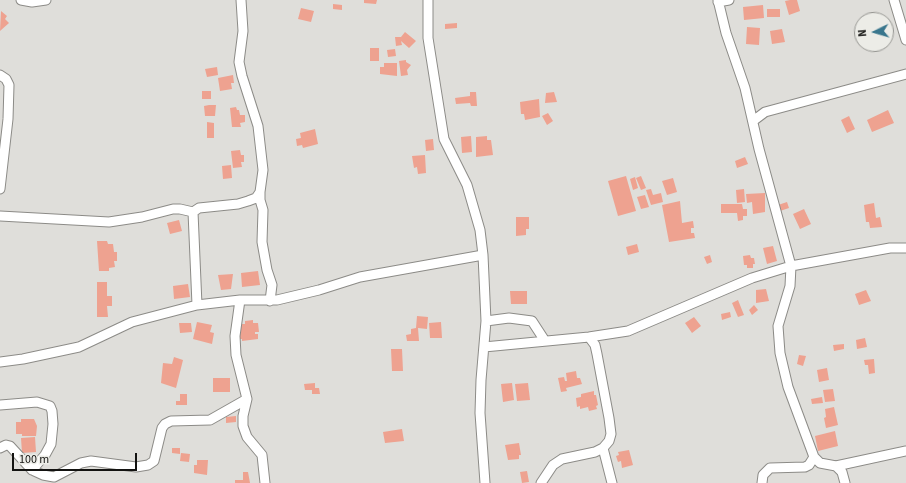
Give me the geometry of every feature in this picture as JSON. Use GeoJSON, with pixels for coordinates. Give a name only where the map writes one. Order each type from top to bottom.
{"type":"FeatureCollection","features":[{"type":"Feature","properties":{"kind":"street"},"geometry":{"type":"LineString","coordinates":[[21,0],[32,2],[46,0]]}},
{"type":"Feature","properties":{"kind":"street"},"geometry":{"type":"LineString","coordinates":[[241,0],[243,31],[239,62],[258,126],[263,170],[260,192],[260,200],[263,210],[262,242],[266,270],[272,287],[270,301]]}},
{"type":"Feature","properties":{"kind":"street"},"geometry":{"type":"LineString","coordinates":[[428,0],[428,38],[444,139],[467,185],[480,230],[483,255],[486,321],[480,413],[485,483]]}},
{"type":"Feature","properties":{"kind":"street"},"geometry":{"type":"LineString","coordinates":[[729,0],[718,1],[726,33],[750,106],[792,266],[790,286],[778,326],[780,353],[788,387],[814,458],[820,463],[836,466],[906,451]]}},
{"type":"Feature","properties":{"kind":"street"},"geometry":{"type":"LineString","coordinates":[[894,0],[906,40]]}},
{"type":"Feature","properties":{"kind":"street"},"geometry":{"type":"LineString","coordinates":[[753,121],[765,112],[906,74]]}},
{"type":"Feature","properties":{"kind":"street"},"geometry":{"type":"LineString","coordinates":[[0,75],[6,79],[8,85],[8,119],[0,189]]}},
{"type":"Feature","properties":{"kind":"street"},"geometry":{"type":"LineString","coordinates":[[750,106],[765,112]]}},
{"type":"Feature","properties":{"kind":"street"},"geometry":{"type":"LineString","coordinates":[[193,212],[198,208],[238,204],[256,198],[260,192]]}},
{"type":"Feature","properties":{"kind":"street"},"geometry":{"type":"LineString","coordinates":[[0,216],[109,222],[142,217],[173,209],[193,212]]}},
{"type":"Feature","properties":{"kind":"street"},"geometry":{"type":"LineString","coordinates":[[193,212],[197,305]]}},
{"type":"Feature","properties":{"kind":"street"},"geometry":{"type":"LineString","coordinates":[[484,347],[589,337],[628,331],[752,278],[792,266],[890,248],[906,248]]}},
{"type":"Feature","properties":{"kind":"street"},"geometry":{"type":"LineString","coordinates":[[0,362],[23,359],[79,347],[132,322],[197,305],[240,300],[270,301],[300,296],[360,276],[483,255]]}},
{"type":"Feature","properties":{"kind":"street"},"geometry":{"type":"LineString","coordinates":[[240,300],[235,341],[236,355],[247,399],[243,416],[243,426],[247,437],[262,455],[265,483]]}},
{"type":"Feature","properties":{"kind":"street"},"geometry":{"type":"LineString","coordinates":[[486,321],[509,318],[532,321],[545,341]]}},
{"type":"Feature","properties":{"kind":"street"},"geometry":{"type":"LineString","coordinates":[[541,483],[553,465],[562,459],[603,448],[609,441],[612,434],[595,345],[589,337]]}},
{"type":"Feature","properties":{"kind":"street"},"geometry":{"type":"LineString","coordinates":[[0,448],[6,445],[10,446],[32,470],[43,475],[54,477],[81,463],[91,461],[136,466],[148,465],[154,461],[162,428],[165,424],[172,421],[210,420],[247,399]]}},
{"type":"Feature","properties":{"kind":"street"},"geometry":{"type":"LineString","coordinates":[[0,405],[37,402],[50,406],[53,424],[51,444],[45,455],[32,470]]}},
{"type":"Feature","properties":{"kind":"street"},"geometry":{"type":"LineString","coordinates":[[603,448],[612,483]]}},
{"type":"Feature","properties":{"kind":"street"},"geometry":{"type":"LineString","coordinates":[[762,483],[763,475],[770,468],[805,466],[809,465],[814,458]]}},
{"type":"Feature","properties":{"kind":"street"},"geometry":{"type":"LineString","coordinates":[[836,466],[842,472],[845,483]]}},
{"type":"Feature","properties":{"kind":"building"},"geometry":{"type":"Polygon","coordinates":[[[364,0],[377,0],[376,4],[364,3],[364,0]]]}},
{"type":"Feature","properties":{"kind":"building"},"geometry":{"type":"Polygon","coordinates":[[[797,0],[800,11],[789,15],[785,1],[797,0]]]}},
{"type":"Feature","properties":{"kind":"building"},"geometry":{"type":"Polygon","coordinates":[[[333,4],[342,5],[342,10],[333,9],[333,4]]]}},
{"type":"Feature","properties":{"kind":"building"},"geometry":{"type":"Polygon","coordinates":[[[763,5],[764,18],[744,20],[743,7],[763,5]]]}},
{"type":"Feature","properties":{"kind":"building"},"geometry":{"type":"Polygon","coordinates":[[[301,8],[314,11],[311,22],[298,19],[301,8]]]}},
{"type":"Feature","properties":{"kind":"building"},"geometry":{"type":"Polygon","coordinates":[[[767,9],[780,9],[780,17],[767,17],[767,9]]]}},
{"type":"Feature","properties":{"kind":"building"},"geometry":{"type":"Polygon","coordinates":[[[1,11],[7,16],[5,19],[9,23],[0,31],[1,11]]]}},
{"type":"Feature","properties":{"kind":"building"},"geometry":{"type":"Polygon","coordinates":[[[457,23],[457,28],[445,29],[445,24],[457,23]]]}},
{"type":"Feature","properties":{"kind":"building"},"geometry":{"type":"Polygon","coordinates":[[[747,27],[760,28],[759,45],[746,44],[747,27]]]}},
{"type":"Feature","properties":{"kind":"building"},"geometry":{"type":"Polygon","coordinates":[[[782,29],[785,42],[772,44],[770,31],[782,29]]]}},
{"type":"Feature","properties":{"kind":"building"},"geometry":{"type":"Polygon","coordinates":[[[405,32],[416,41],[409,48],[401,41],[402,45],[396,46],[395,37],[401,37],[405,32]]]}},
{"type":"Feature","properties":{"kind":"building"},"geometry":{"type":"Polygon","coordinates":[[[370,48],[379,48],[379,61],[370,61],[370,48]]]}},
{"type":"Feature","properties":{"kind":"building"},"geometry":{"type":"Polygon","coordinates":[[[395,49],[396,56],[388,57],[387,50],[395,49]]]}},
{"type":"Feature","properties":{"kind":"building"},"geometry":{"type":"Polygon","coordinates":[[[406,60],[406,62],[411,65],[407,70],[408,75],[401,76],[399,61],[406,60]]]}},
{"type":"Feature","properties":{"kind":"building"},"geometry":{"type":"Polygon","coordinates":[[[384,63],[397,63],[397,76],[380,74],[380,67],[384,67],[384,63]]]}},
{"type":"Feature","properties":{"kind":"building"},"geometry":{"type":"Polygon","coordinates":[[[217,67],[218,75],[207,77],[205,69],[217,67]]]}},
{"type":"Feature","properties":{"kind":"building"},"geometry":{"type":"Polygon","coordinates":[[[233,75],[234,83],[231,83],[232,89],[220,91],[218,78],[233,75]]]}},
{"type":"Feature","properties":{"kind":"building"},"geometry":{"type":"Polygon","coordinates":[[[202,91],[211,91],[211,99],[202,99],[202,91]]]}},
{"type":"Feature","properties":{"kind":"building"},"geometry":{"type":"Polygon","coordinates":[[[470,92],[476,92],[477,106],[471,106],[470,103],[456,104],[455,98],[470,96],[470,92]]]}},
{"type":"Feature","properties":{"kind":"building"},"geometry":{"type":"Polygon","coordinates":[[[554,92],[557,102],[545,103],[546,93],[554,92]]]}},
{"type":"Feature","properties":{"kind":"building"},"geometry":{"type":"Polygon","coordinates":[[[539,99],[540,117],[525,120],[524,114],[521,114],[520,102],[539,99]]]}},
{"type":"Feature","properties":{"kind":"building"},"geometry":{"type":"Polygon","coordinates":[[[216,105],[215,116],[205,116],[204,106],[216,105]]]}},
{"type":"Feature","properties":{"kind":"building"},"geometry":{"type":"Polygon","coordinates":[[[236,107],[237,110],[239,110],[240,115],[245,115],[245,122],[240,123],[241,127],[232,127],[230,108],[236,107]]]}},
{"type":"Feature","properties":{"kind":"building"},"geometry":{"type":"Polygon","coordinates":[[[888,110],[894,123],[872,132],[867,120],[888,110]]]}},
{"type":"Feature","properties":{"kind":"building"},"geometry":{"type":"Polygon","coordinates":[[[548,113],[553,121],[547,125],[542,116],[548,113]]]}},
{"type":"Feature","properties":{"kind":"building"},"geometry":{"type":"Polygon","coordinates":[[[849,116],[855,129],[847,133],[841,120],[849,116]]]}},
{"type":"Feature","properties":{"kind":"building"},"geometry":{"type":"Polygon","coordinates":[[[207,122],[214,123],[214,138],[207,138],[207,122]]]}},
{"type":"Feature","properties":{"kind":"building"},"geometry":{"type":"Polygon","coordinates":[[[315,129],[318,144],[303,148],[302,145],[297,146],[296,139],[301,138],[300,133],[315,129]]]}},
{"type":"Feature","properties":{"kind":"building"},"geometry":{"type":"Polygon","coordinates":[[[471,136],[472,152],[462,153],[461,137],[471,136]]]}},
{"type":"Feature","properties":{"kind":"building"},"geometry":{"type":"Polygon","coordinates":[[[487,136],[487,140],[491,140],[493,155],[476,157],[476,137],[487,136]]]}},
{"type":"Feature","properties":{"kind":"building"},"geometry":{"type":"Polygon","coordinates":[[[433,139],[434,150],[426,151],[425,140],[433,139]]]}},
{"type":"Feature","properties":{"kind":"building"},"geometry":{"type":"Polygon","coordinates":[[[240,150],[241,155],[244,155],[244,162],[241,162],[242,167],[233,168],[231,151],[240,150]]]}},
{"type":"Feature","properties":{"kind":"building"},"geometry":{"type":"Polygon","coordinates":[[[425,155],[426,173],[418,174],[417,167],[414,168],[412,156],[425,155]]]}},
{"type":"Feature","properties":{"kind":"building"},"geometry":{"type":"Polygon","coordinates":[[[745,157],[748,164],[737,168],[735,161],[745,157]]]}},
{"type":"Feature","properties":{"kind":"building"},"geometry":{"type":"Polygon","coordinates":[[[231,165],[232,178],[223,179],[222,166],[231,165]]]}},
{"type":"Feature","properties":{"kind":"building"},"geometry":{"type":"Polygon","coordinates":[[[626,176],[636,211],[618,216],[608,181],[626,176]]]}},
{"type":"Feature","properties":{"kind":"building"},"geometry":{"type":"Polygon","coordinates":[[[641,176],[646,188],[641,190],[636,178],[641,176]]]}},
{"type":"Feature","properties":{"kind":"building"},"geometry":{"type":"Polygon","coordinates":[[[635,177],[638,188],[633,190],[630,179],[635,177]]]}},
{"type":"Feature","properties":{"kind":"building"},"geometry":{"type":"Polygon","coordinates":[[[673,178],[677,192],[667,195],[662,181],[673,178]]]}},
{"type":"Feature","properties":{"kind":"building"},"geometry":{"type":"Polygon","coordinates":[[[651,189],[653,195],[661,193],[663,202],[651,205],[646,190],[651,189]]]}},
{"type":"Feature","properties":{"kind":"building"},"geometry":{"type":"Polygon","coordinates":[[[744,189],[745,202],[737,203],[736,190],[744,189]]]}},
{"type":"Feature","properties":{"kind":"building"},"geometry":{"type":"Polygon","coordinates":[[[765,193],[765,212],[753,214],[752,202],[747,203],[746,194],[765,193]]]}},
{"type":"Feature","properties":{"kind":"building"},"geometry":{"type":"Polygon","coordinates":[[[645,195],[649,207],[641,209],[637,197],[645,195]]]}},
{"type":"Feature","properties":{"kind":"building"},"geometry":{"type":"Polygon","coordinates":[[[680,201],[682,223],[693,221],[694,228],[691,228],[691,233],[694,233],[695,238],[669,242],[662,205],[680,201]]]}},
{"type":"Feature","properties":{"kind":"building"},"geometry":{"type":"Polygon","coordinates":[[[787,202],[789,208],[780,211],[778,205],[787,202]]]}},
{"type":"Feature","properties":{"kind":"building"},"geometry":{"type":"Polygon","coordinates":[[[874,203],[876,218],[880,217],[882,227],[870,228],[869,222],[866,222],[864,205],[874,203]]]}},
{"type":"Feature","properties":{"kind":"building"},"geometry":{"type":"Polygon","coordinates":[[[721,204],[742,204],[743,209],[747,209],[747,216],[743,216],[743,220],[738,221],[737,213],[721,213],[721,204]]]}},
{"type":"Feature","properties":{"kind":"building"},"geometry":{"type":"Polygon","coordinates":[[[804,209],[811,224],[800,229],[793,214],[804,209]]]}},
{"type":"Feature","properties":{"kind":"building"},"geometry":{"type":"Polygon","coordinates":[[[516,217],[529,217],[529,229],[526,229],[526,235],[516,236],[516,217]]]}},
{"type":"Feature","properties":{"kind":"building"},"geometry":{"type":"Polygon","coordinates":[[[179,220],[182,231],[170,234],[167,223],[179,220]]]}},
{"type":"Feature","properties":{"kind":"building"},"geometry":{"type":"Polygon","coordinates":[[[97,241],[107,241],[108,244],[113,244],[114,252],[117,252],[117,261],[114,261],[115,267],[109,268],[109,271],[99,271],[97,241]]]}},
{"type":"Feature","properties":{"kind":"building"},"geometry":{"type":"Polygon","coordinates":[[[637,244],[639,252],[628,255],[626,247],[637,244]]]}},
{"type":"Feature","properties":{"kind":"building"},"geometry":{"type":"Polygon","coordinates":[[[773,246],[777,261],[767,264],[763,248],[773,246]]]}},
{"type":"Feature","properties":{"kind":"building"},"geometry":{"type":"Polygon","coordinates":[[[710,255],[712,262],[707,264],[704,257],[710,255]]]}},
{"type":"Feature","properties":{"kind":"building"},"geometry":{"type":"Polygon","coordinates":[[[750,255],[751,258],[754,258],[755,264],[753,264],[753,268],[747,268],[747,265],[744,265],[743,256],[750,255]]]}},
{"type":"Feature","properties":{"kind":"building"},"geometry":{"type":"Polygon","coordinates":[[[258,271],[260,285],[242,287],[241,273],[258,271]]]}},
{"type":"Feature","properties":{"kind":"building"},"geometry":{"type":"Polygon","coordinates":[[[233,274],[231,289],[221,290],[218,275],[233,274]]]}},
{"type":"Feature","properties":{"kind":"building"},"geometry":{"type":"Polygon","coordinates":[[[97,282],[107,282],[107,296],[112,296],[112,306],[107,306],[108,317],[97,317],[97,282]]]}},
{"type":"Feature","properties":{"kind":"building"},"geometry":{"type":"Polygon","coordinates":[[[188,284],[190,297],[174,299],[173,286],[188,284]]]}},
{"type":"Feature","properties":{"kind":"building"},"geometry":{"type":"Polygon","coordinates":[[[766,289],[769,301],[756,303],[756,290],[766,289]]]}},
{"type":"Feature","properties":{"kind":"building"},"geometry":{"type":"Polygon","coordinates":[[[866,290],[871,301],[859,305],[855,294],[866,290]]]}},
{"type":"Feature","properties":{"kind":"building"},"geometry":{"type":"Polygon","coordinates":[[[510,291],[527,291],[527,304],[511,304],[510,291]]]}},
{"type":"Feature","properties":{"kind":"building"},"geometry":{"type":"Polygon","coordinates":[[[738,300],[744,315],[738,317],[732,303],[738,300]]]}},
{"type":"Feature","properties":{"kind":"building"},"geometry":{"type":"Polygon","coordinates":[[[754,305],[758,310],[752,315],[749,310],[754,305]]]}},
{"type":"Feature","properties":{"kind":"building"},"geometry":{"type":"Polygon","coordinates":[[[730,312],[731,317],[722,320],[721,314],[730,312]]]}},
{"type":"Feature","properties":{"kind":"building"},"geometry":{"type":"Polygon","coordinates":[[[417,316],[428,317],[427,329],[418,328],[419,341],[407,341],[406,335],[411,334],[411,329],[416,328],[417,316]]]}},
{"type":"Feature","properties":{"kind":"building"},"geometry":{"type":"Polygon","coordinates":[[[694,317],[701,326],[692,333],[685,323],[694,317]]]}},
{"type":"Feature","properties":{"kind":"building"},"geometry":{"type":"Polygon","coordinates":[[[253,320],[253,323],[258,323],[259,332],[255,332],[255,334],[258,334],[258,339],[242,341],[242,339],[239,339],[241,329],[239,329],[238,324],[245,324],[245,321],[253,320]]]}},
{"type":"Feature","properties":{"kind":"building"},"geometry":{"type":"Polygon","coordinates":[[[197,322],[212,325],[210,332],[214,333],[212,344],[193,339],[197,322]]]}},
{"type":"Feature","properties":{"kind":"building"},"geometry":{"type":"Polygon","coordinates":[[[441,322],[442,338],[430,338],[429,323],[441,322]]]}},
{"type":"Feature","properties":{"kind":"building"},"geometry":{"type":"Polygon","coordinates":[[[179,323],[191,323],[192,332],[180,333],[179,323]]]}},
{"type":"Feature","properties":{"kind":"building"},"geometry":{"type":"Polygon","coordinates":[[[865,338],[867,347],[857,349],[856,340],[865,338]]]}},
{"type":"Feature","properties":{"kind":"building"},"geometry":{"type":"Polygon","coordinates":[[[844,344],[844,349],[834,351],[833,345],[844,344]]]}},
{"type":"Feature","properties":{"kind":"building"},"geometry":{"type":"Polygon","coordinates":[[[391,349],[402,349],[403,371],[392,371],[391,349]]]}},
{"type":"Feature","properties":{"kind":"building"},"geometry":{"type":"Polygon","coordinates":[[[799,355],[806,356],[803,366],[797,364],[799,355]]]}},
{"type":"Feature","properties":{"kind":"building"},"geometry":{"type":"Polygon","coordinates":[[[174,357],[183,360],[176,388],[161,383],[163,363],[172,364],[174,357]]]}},
{"type":"Feature","properties":{"kind":"building"},"geometry":{"type":"Polygon","coordinates":[[[874,359],[875,373],[869,374],[868,365],[865,365],[864,360],[874,359]]]}},
{"type":"Feature","properties":{"kind":"building"},"geometry":{"type":"Polygon","coordinates":[[[827,368],[829,380],[819,382],[817,370],[827,368]]]}},
{"type":"Feature","properties":{"kind":"building"},"geometry":{"type":"Polygon","coordinates":[[[576,371],[577,378],[580,378],[582,384],[566,388],[567,391],[561,392],[558,378],[564,377],[565,381],[567,381],[566,373],[576,371]]]}},
{"type":"Feature","properties":{"kind":"building"},"geometry":{"type":"Polygon","coordinates":[[[213,378],[230,378],[230,392],[213,392],[213,378]]]}},
{"type":"Feature","properties":{"kind":"building"},"geometry":{"type":"Polygon","coordinates":[[[315,383],[315,388],[319,388],[320,394],[312,394],[312,390],[305,390],[304,384],[315,383]]]}},
{"type":"Feature","properties":{"kind":"building"},"geometry":{"type":"Polygon","coordinates":[[[512,383],[514,400],[503,402],[501,384],[512,383]]]}},
{"type":"Feature","properties":{"kind":"building"},"geometry":{"type":"Polygon","coordinates":[[[528,383],[530,400],[517,401],[515,384],[528,383]]]}},
{"type":"Feature","properties":{"kind":"building"},"geometry":{"type":"Polygon","coordinates":[[[833,389],[835,401],[825,402],[823,390],[833,389]]]}},
{"type":"Feature","properties":{"kind":"building"},"geometry":{"type":"Polygon","coordinates":[[[594,391],[598,405],[596,406],[597,409],[589,411],[588,407],[580,409],[580,406],[577,407],[576,398],[581,397],[581,394],[594,391]]]}},
{"type":"Feature","properties":{"kind":"building"},"geometry":{"type":"Polygon","coordinates":[[[180,394],[187,394],[187,405],[176,405],[176,401],[180,401],[180,394]]]}},
{"type":"Feature","properties":{"kind":"building"},"geometry":{"type":"Polygon","coordinates":[[[822,397],[823,403],[812,404],[811,399],[822,397]]]}},
{"type":"Feature","properties":{"kind":"building"},"geometry":{"type":"Polygon","coordinates":[[[834,407],[838,425],[826,428],[824,418],[826,417],[825,409],[834,407]]]}},
{"type":"Feature","properties":{"kind":"building"},"geometry":{"type":"Polygon","coordinates":[[[236,416],[236,422],[226,423],[226,417],[236,416]]]}},
{"type":"Feature","properties":{"kind":"building"},"geometry":{"type":"Polygon","coordinates":[[[21,419],[34,419],[37,426],[36,436],[22,436],[22,434],[16,434],[16,422],[21,422],[21,419]]]}},
{"type":"Feature","properties":{"kind":"building"},"geometry":{"type":"Polygon","coordinates":[[[402,429],[404,441],[385,443],[383,432],[402,429]]]}},
{"type":"Feature","properties":{"kind":"building"},"geometry":{"type":"Polygon","coordinates":[[[835,431],[838,446],[818,451],[815,436],[835,431]]]}},
{"type":"Feature","properties":{"kind":"building"},"geometry":{"type":"Polygon","coordinates":[[[35,437],[36,452],[22,453],[21,438],[35,437]]]}},
{"type":"Feature","properties":{"kind":"building"},"geometry":{"type":"Polygon","coordinates":[[[519,443],[521,455],[519,455],[519,459],[508,460],[505,445],[519,443]]]}},
{"type":"Feature","properties":{"kind":"building"},"geometry":{"type":"Polygon","coordinates":[[[172,448],[180,448],[180,454],[172,453],[172,448]]]}},
{"type":"Feature","properties":{"kind":"building"},"geometry":{"type":"Polygon","coordinates":[[[629,450],[633,465],[622,468],[621,461],[618,462],[616,456],[619,455],[618,452],[629,450]]]}},
{"type":"Feature","properties":{"kind":"building"},"geometry":{"type":"Polygon","coordinates":[[[181,453],[190,454],[189,462],[180,461],[181,453]]]}},
{"type":"Feature","properties":{"kind":"building"},"geometry":{"type":"Polygon","coordinates":[[[197,460],[208,460],[207,475],[194,473],[194,465],[197,465],[197,460]]]}},
{"type":"Feature","properties":{"kind":"building"},"geometry":{"type":"Polygon","coordinates":[[[527,471],[529,482],[522,483],[520,472],[527,471]]]}},
{"type":"Feature","properties":{"kind":"building"},"geometry":{"type":"Polygon","coordinates":[[[243,472],[248,472],[250,483],[235,483],[235,480],[243,480],[243,472]]]}}]}
